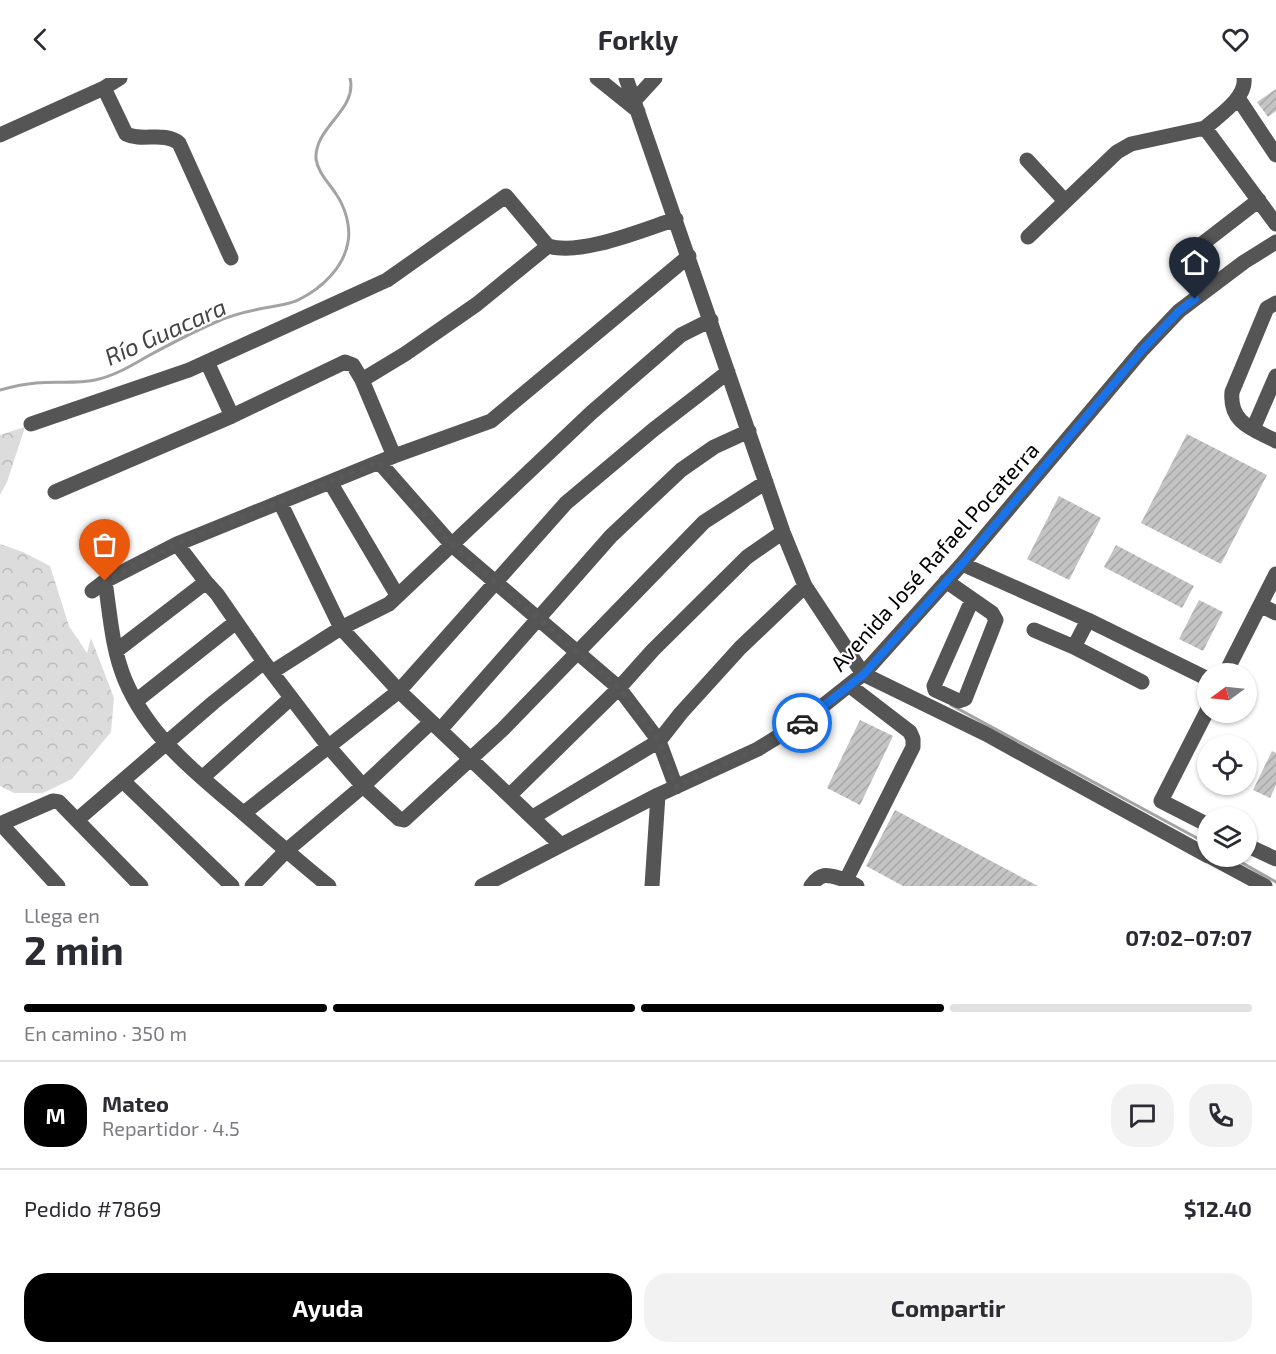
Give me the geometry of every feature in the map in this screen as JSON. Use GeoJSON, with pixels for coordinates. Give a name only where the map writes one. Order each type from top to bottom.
{"type":"FeatureCollection","features":[{"type":"Feature","properties":{"kind":"street"},"geometry":{"type":"LineString","coordinates":[[0,135],[104,88],[120,78]]}},
{"type":"Feature","properties":{"kind":"street"},"geometry":{"type":"LineString","coordinates":[[597,78],[636,106]]}},
{"type":"Feature","properties":{"kind":"street"},"geometry":{"type":"LineString","coordinates":[[626,78],[783,532],[806,586],[864,674],[986,734],[1197,850]]}},
{"type":"Feature","properties":{"kind":"street"},"geometry":{"type":"LineString","coordinates":[[1028,237],[1116,152],[1131,144],[1205,128],[1238,98],[1245,85],[1244,78]]}},
{"type":"Feature","properties":{"kind":"street"},"geometry":{"type":"LineString","coordinates":[[636,106],[652,80]]}},
{"type":"Feature","properties":{"kind":"street"},"geometry":{"type":"LineString","coordinates":[[104,88],[126,134],[133,137],[173,138],[179,143],[231,258]]}},
{"type":"Feature","properties":{"kind":"street"},"geometry":{"type":"LineString","coordinates":[[1238,98],[1276,155]]}},
{"type":"Feature","properties":{"kind":"street"},"geometry":{"type":"LineString","coordinates":[[1205,128],[1276,224]]}},
{"type":"Feature","properties":{"kind":"street"},"geometry":{"type":"LineString","coordinates":[[1027,160],[1065,201]]}},
{"type":"Feature","properties":{"kind":"street"},"geometry":{"type":"LineString","coordinates":[[31,424],[189,370],[387,280],[506,196],[548,246],[556,248],[597,244],[676,219]]}},
{"type":"Feature","properties":{"kind":"street"},"geometry":{"type":"LineString","coordinates":[[1202,244],[1259,200]]}},
{"type":"Feature","properties":{"kind":"street","name":"Avenida José Rafael Pocaterra"},"geometry":{"type":"LineString","coordinates":[[482,886],[658,795],[782,735],[850,686],[864,674],[962,564],[1143,349],[1179,311],[1244,262],[1276,242]]}},
{"type":"Feature","properties":{"kind":"street"},"geometry":{"type":"LineString","coordinates":[[362,380],[405,354],[477,304],[548,246]]}},
{"type":"Feature","properties":{"kind":"street"},"geometry":{"type":"LineString","coordinates":[[92,591],[105,581],[177,544],[378,462],[490,421],[689,256]]}},
{"type":"Feature","properties":{"kind":"street"},"geometry":{"type":"LineString","coordinates":[[1276,303],[1268,308],[1232,392],[1231,401],[1238,418],[1276,441]]}},
{"type":"Feature","properties":{"kind":"street"},"geometry":{"type":"LineString","coordinates":[[77,820],[165,744],[268,667],[389,604],[591,413],[681,335],[711,320]]}},
{"type":"Feature","properties":{"kind":"street"},"geometry":{"type":"LineString","coordinates":[[207,362],[231,416]]}},
{"type":"Feature","properties":{"kind":"street"},"geometry":{"type":"LineString","coordinates":[[55,492],[231,416],[345,362],[353,365],[362,380],[394,456]]}},
{"type":"Feature","properties":{"kind":"street"},"geometry":{"type":"LineString","coordinates":[[244,813],[399,691],[566,503],[653,430],[728,372]]}},
{"type":"Feature","properties":{"kind":"street"},"geometry":{"type":"LineString","coordinates":[[1253,429],[1276,376]]}},
{"type":"Feature","properties":{"kind":"street"},"geometry":{"type":"LineString","coordinates":[[252,886],[286,851],[436,726],[537,620],[610,536],[681,470],[714,447],[749,431]]}},
{"type":"Feature","properties":{"kind":"street"},"geometry":{"type":"LineString","coordinates":[[378,462],[452,545],[619,688],[659,741],[676,787]]}},
{"type":"Feature","properties":{"kind":"street"},"geometry":{"type":"LineString","coordinates":[[330,482],[397,595]]}},
{"type":"Feature","properties":{"kind":"street"},"geometry":{"type":"LineString","coordinates":[[177,544],[217,594],[268,667],[328,746],[363,786],[399,819],[404,820],[472,759],[704,522],[766,482]]}},
{"type":"Feature","properties":{"kind":"street"},"geometry":{"type":"LineString","coordinates":[[280,502],[341,628],[399,691],[561,845]]}},
{"type":"Feature","properties":{"kind":"street"},"geometry":{"type":"LineString","coordinates":[[510,795],[747,557],[783,532]]}},
{"type":"Feature","properties":{"kind":"street"},"geometry":{"type":"LineString","coordinates":[[962,564],[1088,620],[1197,674]]}},
{"type":"Feature","properties":{"kind":"street"},"geometry":{"type":"LineString","coordinates":[[1231,663],[1276,574]]}},
{"type":"Feature","properties":{"kind":"street"},"geometry":{"type":"LineString","coordinates":[[105,581],[116,651],[125,679],[135,701],[165,744],[329,886]]}},
{"type":"Feature","properties":{"kind":"street"},"geometry":{"type":"LineString","coordinates":[[946,581],[992,613],[996,620],[964,699],[959,701],[935,690],[934,686],[972,600]]}},
{"type":"Feature","properties":{"kind":"street"},"geometry":{"type":"LineString","coordinates":[[116,651],[206,582]]}},
{"type":"Feature","properties":{"kind":"street"},"geometry":{"type":"LineString","coordinates":[[533,817],[659,741],[681,713],[740,648],[806,586]]}},
{"type":"Feature","properties":{"kind":"street"},"geometry":{"type":"LineString","coordinates":[[1260,605],[1276,613]]}},
{"type":"Feature","properties":{"kind":"street"},"geometry":{"type":"LineString","coordinates":[[1074,647],[1088,620]]}},
{"type":"Feature","properties":{"kind":"street"},"geometry":{"type":"LineString","coordinates":[[135,701],[236,622]]}},
{"type":"Feature","properties":{"kind":"street"},"geometry":{"type":"LineString","coordinates":[[1034,630],[1074,647],[1142,682]]}},
{"type":"Feature","properties":{"kind":"street"},"geometry":{"type":"LineString","coordinates":[[811,886],[817,878],[824,875],[851,883],[913,747],[910,732],[850,686]]}},
{"type":"Feature","properties":{"kind":"street"},"geometry":{"type":"LineString","coordinates":[[202,778],[291,698]]}},
{"type":"Feature","properties":{"kind":"street"},"geometry":{"type":"LineString","coordinates":[[1197,819],[1161,801],[1201,723]]}},
{"type":"Feature","properties":{"kind":"street"},"geometry":{"type":"LineString","coordinates":[[123,781],[232,886]]}},
{"type":"Feature","properties":{"kind":"street"},"geometry":{"type":"LineString","coordinates":[[652,886],[658,795]]}},
{"type":"Feature","properties":{"kind":"street"},"geometry":{"type":"LineString","coordinates":[[58,886],[0,824],[56,800],[141,886]]}},
{"type":"Feature","properties":{"kind":"street"},"geometry":{"type":"LineString","coordinates":[[1257,850],[1276,860]]}},
{"type":"Feature","properties":{"kind":"street"},"geometry":{"type":"LineString","coordinates":[[1229,867],[1265,886]]}},
{"type":"Feature","properties":{"kind":"green space"},"geometry":{"type":"Polygon","coordinates":[[[25,427],[7,482],[0,495],[0,435],[25,427]]]}},
{"type":"Feature","properties":{"kind":"green space"},"geometry":{"type":"Polygon","coordinates":[[[0,544],[23,552],[50,566],[69,626],[87,653],[91,638],[114,698],[111,732],[72,779],[43,793],[14,793],[0,786],[0,544]]]}},
{"type":"Feature","properties":{"kind":"building"},"geometry":{"type":"Polygon","coordinates":[[[1276,89],[1276,111],[1268,117],[1257,102],[1276,89]]]}},
{"type":"Feature","properties":{"kind":"building"},"geometry":{"type":"Polygon","coordinates":[[[1187,434],[1267,475],[1221,564],[1141,523],[1187,434]]]}},
{"type":"Feature","properties":{"kind":"building"},"geometry":{"type":"Polygon","coordinates":[[[1059,496],[1101,518],[1069,580],[1027,559],[1059,496]]]}},
{"type":"Feature","properties":{"kind":"building"},"geometry":{"type":"Polygon","coordinates":[[[1116,545],[1194,586],[1182,608],[1104,567],[1116,545]]]}},
{"type":"Feature","properties":{"kind":"building"},"geometry":{"type":"Polygon","coordinates":[[[1199,600],[1223,612],[1203,651],[1179,639],[1199,600]]]}},
{"type":"Feature","properties":{"kind":"building"},"geometry":{"type":"Polygon","coordinates":[[[860,720],[893,736],[860,805],[827,788],[860,720]]]}},
{"type":"Feature","properties":{"kind":"building"},"geometry":{"type":"Polygon","coordinates":[[[1272,751],[1276,753],[1276,785],[1270,798],[1257,792],[1257,782],[1272,751]]]}},
{"type":"Feature","properties":{"kind":"building"},"geometry":{"type":"Polygon","coordinates":[[[895,810],[1038,886],[903,886],[866,866],[895,810]]]}},
{"type":"Feature","properties":{"kind":"waterway","name":"Río Guacara"},"geometry":{"type":"LineString","coordinates":[[0,390],[36,383],[88,381],[109,376],[212,324],[239,314],[293,302],[324,283],[342,260],[346,251],[349,230],[342,205],[317,164],[317,148],[348,100],[351,89],[350,78]]}},
{"type":"Feature","properties":{"kind":"waterway"},"geometry":{"type":"LineString","coordinates":[[951,705],[1197,838]]}},
{"type":"Feature","properties":{"kind":"waterway"},"geometry":{"type":"LineString","coordinates":[[1249,867],[1276,882]]}},
{"type":"Feature","properties":{"kind":"way so far"},"geometry":{"type":"LineString","coordinates":[[105,581],[177,544],[378,462],[452,545],[619,688],[659,741],[676,787],[758,748],[802,723]]}},
{"type":"Feature","properties":{"kind":"route"},"geometry":{"type":"LineString","coordinates":[[802,723],[864,674],[962,564],[1143,349],[1179,311],[1195,299]]}}]}
